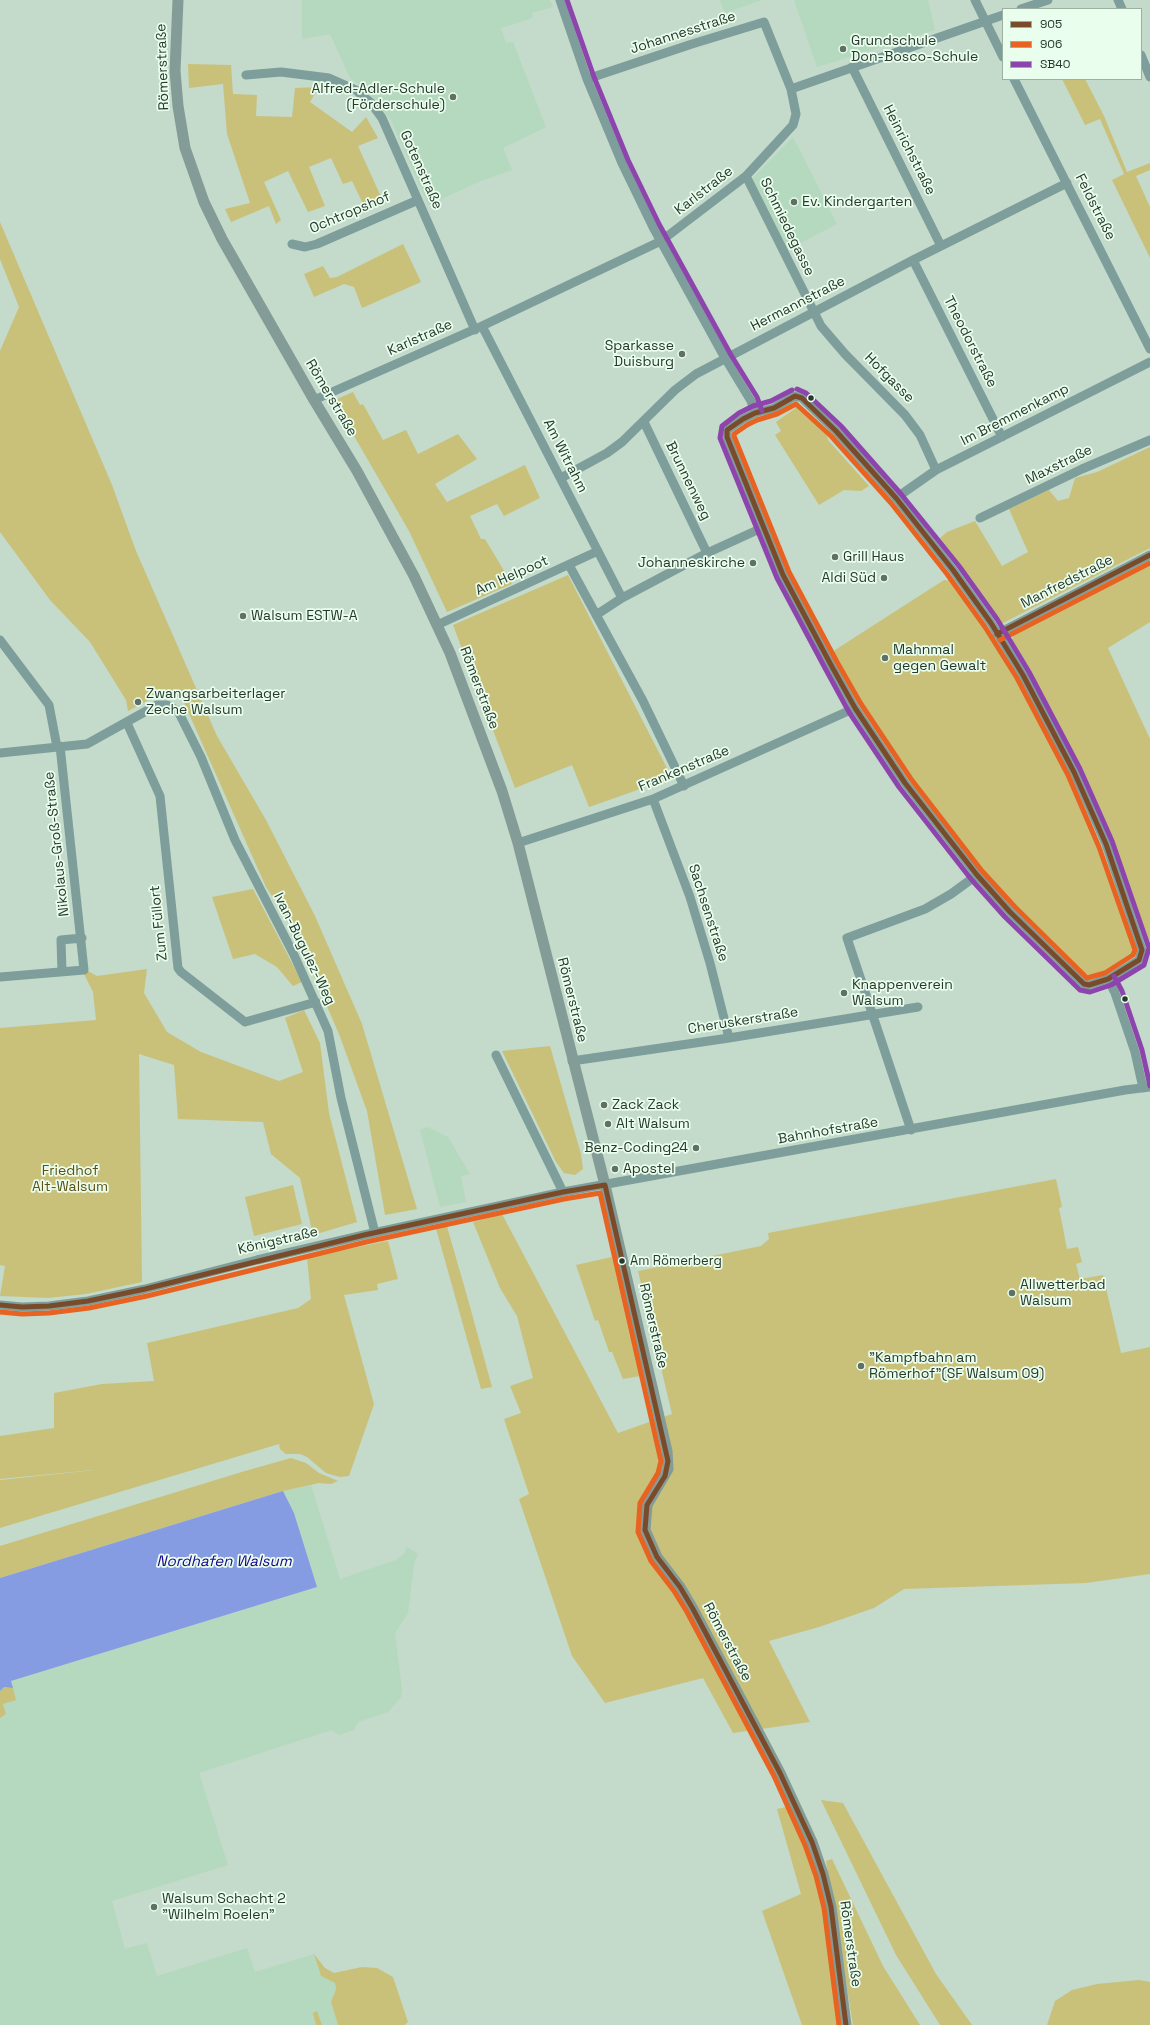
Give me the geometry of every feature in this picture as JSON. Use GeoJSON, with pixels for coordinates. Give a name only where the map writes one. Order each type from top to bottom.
{"type":"FeatureCollection","features":[{"type":"Feature","properties":{"kind":"main road","name":"Römerstraße"},"geometry":{"type":"LineString","coordinates":[[178,0],[176,87],[181,127],[194,176],[204,202],[222,239],[403,554],[437,625],[486,750],[518,843],[572,1061],[605,1185],[668,1461],[665,1476],[648,1505],[645,1530],[649,1543],[657,1557],[680,1587],[693,1609],[780,1773],[823,1874],[831,1907],[846,2025]]}},
{"type":"Feature","properties":{"kind":"street"},"geometry":{"type":"LineString","coordinates":[[560,0],[587,79],[622,163],[662,241],[750,401],[755,413]]}},
{"type":"Feature","properties":{"kind":"street"},"geometry":{"type":"LineString","coordinates":[[975,0],[1002,55]]}},
{"type":"Feature","properties":{"kind":"street"},"geometry":{"type":"LineString","coordinates":[[1024,8],[1048,0]]}},
{"type":"Feature","properties":{"kind":"street"},"geometry":{"type":"LineString","coordinates":[[790,89],[1002,15]]}},
{"type":"Feature","properties":{"kind":"street","name":"Johannesstraße"},"geometry":{"type":"LineString","coordinates":[[587,79],[764,22],[790,89]]}},
{"type":"Feature","properties":{"kind":"street"},"geometry":{"type":"LineString","coordinates":[[1142,57],[1150,77]]}},
{"type":"Feature","properties":{"kind":"street","name":"Heinrichstraße"},"geometry":{"type":"LineString","coordinates":[[852,67],[941,246]]}},
{"type":"Feature","properties":{"kind":"street","name":"Gotenstraße"},"geometry":{"type":"LineString","coordinates":[[246,75],[281,72],[329,78],[356,90],[371,103],[382,118],[418,200],[478,328]]}},
{"type":"Feature","properties":{"kind":"street","name":"Feldstraße"},"geometry":{"type":"LineString","coordinates":[[1015,80],[1150,349]]}},
{"type":"Feature","properties":{"kind":"street","name":"Karlstraße"},"geometry":{"type":"LineString","coordinates":[[314,400],[478,328],[662,241],[746,176],[793,125],[796,114],[790,89]]}},
{"type":"Feature","properties":{"kind":"street","name":"Schmiedegasse"},"geometry":{"type":"LineString","coordinates":[[746,176],[813,312]]}},
{"type":"Feature","properties":{"kind":"street","name":"Hermannstraße"},"geometry":{"type":"LineString","coordinates":[[561,478],[607,453],[644,422],[675,390],[696,374],[912,260],[1067,183]]}},
{"type":"Feature","properties":{"kind":"street","name":"Ochtropshof"},"geometry":{"type":"LineString","coordinates":[[292,244],[305,247],[318,244],[418,200]]}},
{"type":"Feature","properties":{"kind":"street","name":"Theodorstraße"},"geometry":{"type":"LineString","coordinates":[[912,260],[1002,437]]}},
{"type":"Feature","properties":{"kind":"street","name":"Hofgasse"},"geometry":{"type":"LineString","coordinates":[[813,312],[821,326],[845,354],[905,415],[920,434],[936,470]]}},
{"type":"Feature","properties":{"kind":"street","name":"Am Witrahm"},"geometry":{"type":"LineString","coordinates":[[478,328],[561,478],[622,598]]}},
{"type":"Feature","properties":{"kind":"street","name":"Im Bremmenkamp"},"geometry":{"type":"LineString","coordinates":[[896,498],[936,470],[1150,362]]}},
{"type":"Feature","properties":{"kind":"street"},"geometry":{"type":"LineString","coordinates":[[795,396],[800,396],[836,431],[896,498],[953,570],[1023,675],[1074,772],[1106,844],[1146,953],[1139,960],[1108,979],[1089,985],[1084,984],[1010,912],[977,875],[910,789],[855,708],[783,575],[732,451],[727,433],[734,424],[755,413],[767,411],[795,396]]}},
{"type":"Feature","properties":{"kind":"street","name":"Brunnenweg"},"geometry":{"type":"LineString","coordinates":[[644,422],[707,553]]}},
{"type":"Feature","properties":{"kind":"street","name":"Maxstraße"},"geometry":{"type":"LineString","coordinates":[[980,518],[1089,466],[1150,440]]}},
{"type":"Feature","properties":{"kind":"street"},"geometry":{"type":"LineString","coordinates":[[596,615],[622,598],[707,553],[764,527]]}},
{"type":"Feature","properties":{"kind":"street","name":"Am Helpoot"},"geometry":{"type":"LineString","coordinates":[[437,625],[598,551]]}},
{"type":"Feature","properties":{"kind":"street","name":"Manfredstraße"},"geometry":{"type":"LineString","coordinates":[[997,634],[1150,555]]}},
{"type":"Feature","properties":{"kind":"street"},"geometry":{"type":"LineString","coordinates":[[569,565],[643,701],[684,786]]}},
{"type":"Feature","properties":{"kind":"street","name":"Nikolaus-Groß-Straße"},"geometry":{"type":"LineString","coordinates":[[0,640],[49,705],[58,747],[82,938],[84,970],[62,972]]}},
{"type":"Feature","properties":{"kind":"street","name":"Ivan-Bugulez-Weg"},"geometry":{"type":"LineString","coordinates":[[127,723],[157,705],[167,704],[178,711],[185,723],[235,840],[316,1002],[328,1031],[341,1098],[375,1233]]}},
{"type":"Feature","properties":{"kind":"street","name":"Frankenstraße"},"geometry":{"type":"LineString","coordinates":[[518,843],[653,799],[855,708]]}},
{"type":"Feature","properties":{"kind":"street"},"geometry":{"type":"LineString","coordinates":[[0,754],[87,744],[127,723]]}},
{"type":"Feature","properties":{"kind":"street","name":"Zum Füllort"},"geometry":{"type":"LineString","coordinates":[[127,723],[160,796],[178,968],[187,977],[245,1022],[316,1002]]}},
{"type":"Feature","properties":{"kind":"street","name":"Sachsenstraße"},"geometry":{"type":"LineString","coordinates":[[653,799],[690,897],[710,963],[729,1038]]}},
{"type":"Feature","properties":{"kind":"street"},"geometry":{"type":"LineString","coordinates":[[911,1130],[847,938],[925,909],[951,894],[977,875]]}},
{"type":"Feature","properties":{"kind":"street"},"geometry":{"type":"LineString","coordinates":[[0,977],[62,972],[61,940],[82,938]]}},
{"type":"Feature","properties":{"kind":"street"},"geometry":{"type":"LineString","coordinates":[[1108,979],[1115,993],[1147,1088]]}},
{"type":"Feature","properties":{"kind":"street","name":"Cheruskerstraße"},"geometry":{"type":"LineString","coordinates":[[572,1061],[729,1038],[918,1007]]}},
{"type":"Feature","properties":{"kind":"street"},"geometry":{"type":"LineString","coordinates":[[496,1055],[563,1192]]}},
{"type":"Feature","properties":{"kind":"street","name":"Bahnhofstraße"},"geometry":{"type":"LineString","coordinates":[[605,1185],[1147,1088]]}},
{"type":"Feature","properties":{"kind":"street","name":"Königstraße"},"geometry":{"type":"LineString","coordinates":[[0,1305],[22,1307],[49,1306],[88,1301],[145,1289],[257,1260],[375,1233],[563,1192],[605,1185]]}},
{"type":"Feature","properties":{"kind":"shaded area","name":"Alfred-Adler-Schule (Förderschule)"},"geometry":{"type":"Polygon","coordinates":[[[302,0],[550,0],[553,7],[532,13],[533,18],[501,28],[506,43],[513,42],[546,127],[503,148],[512,170],[481,181],[428,205],[391,120],[365,89],[350,78],[330,34],[302,39],[302,0]]]}},
{"type":"Feature","properties":{"kind":"shaded area"},"geometry":{"type":"Polygon","coordinates":[[[720,0],[762,0],[725,13],[720,0]]]}},
{"type":"Feature","properties":{"kind":"shaded area","name":"Grundschule Don-Bosco-Schule"},"geometry":{"type":"Polygon","coordinates":[[[794,0],[928,0],[935,30],[817,67],[794,0]]]}},
{"type":"Feature","properties":{"kind":"shaded area","name":"Ev. Kindergarten"},"geometry":{"type":"Polygon","coordinates":[[[793,137],[837,224],[787,250],[751,180],[793,137]]]}},
{"type":"Feature","properties":{"kind":"shaded area"},"geometry":{"type":"Polygon","coordinates":[[[427,1127],[448,1137],[470,1174],[461,1176],[466,1202],[440,1207],[420,1130],[427,1127]]]}},
{"type":"Feature","properties":{"kind":"shaded area"},"geometry":{"type":"Polygon","coordinates":[[[311,1485],[340,1579],[396,1560],[404,1554],[407,1547],[418,1554],[414,1564],[408,1613],[395,1633],[402,1689],[401,1697],[388,1712],[358,1722],[354,1730],[339,1735],[332,1730],[199,1773],[228,1865],[112,1901],[125,1949],[147,1943],[157,1976],[247,1948],[255,1972],[314,1954],[321,1976],[335,1983],[336,1989],[331,2002],[338,2025],[0,2025],[0,1691],[4,1687],[12,1688],[11,1681],[317,1587],[294,1513],[283,1491],[311,1485]]]}},
{"type":"Feature","properties":{"kind":"green space"},"geometry":{"type":"Polygon","coordinates":[[[188,64],[231,65],[233,94],[257,95],[256,116],[292,117],[295,88],[319,87],[310,102],[352,132],[366,117],[378,138],[358,146],[382,199],[364,206],[352,181],[343,184],[331,158],[309,167],[325,206],[308,212],[288,171],[264,182],[281,220],[276,224],[269,206],[231,222],[225,209],[250,203],[227,134],[223,84],[189,88],[188,64]]]}},
{"type":"Feature","properties":{"kind":"green space"},"geometry":{"type":"Polygon","coordinates":[[[1062,80],[1086,80],[1104,116],[1127,172],[1150,163],[1150,170],[1136,176],[1150,207],[1150,258],[1112,180],[1124,174],[1100,119],[1085,125],[1062,80]]]}},
{"type":"Feature","properties":{"kind":"green space"},"geometry":{"type":"Polygon","coordinates":[[[0,222],[112,485],[136,551],[217,736],[266,820],[315,916],[362,1024],[417,1209],[385,1215],[367,1111],[339,1034],[293,928],[266,887],[182,698],[156,696],[128,711],[126,700],[90,642],[50,600],[0,532],[0,351],[19,307],[0,259],[0,222]]]}},
{"type":"Feature","properties":{"kind":"green space"},"geometry":{"type":"Polygon","coordinates":[[[403,244],[421,282],[362,308],[354,287],[344,284],[314,297],[304,274],[323,266],[330,278],[337,277],[403,244]]]}},
{"type":"Feature","properties":{"kind":"green space"},"geometry":{"type":"Polygon","coordinates":[[[353,392],[360,405],[363,404],[383,440],[406,430],[418,454],[458,434],[477,459],[435,484],[447,502],[525,465],[540,498],[504,516],[497,504],[470,516],[481,539],[485,539],[512,584],[447,612],[409,531],[335,403],[337,399],[353,392]]]}},
{"type":"Feature","properties":{"kind":"green space"},"geometry":{"type":"Polygon","coordinates":[[[797,407],[802,409],[827,435],[828,440],[869,486],[861,491],[844,490],[819,505],[775,435],[781,431],[776,422],[797,407]]]}},
{"type":"Feature","properties":{"kind":"green space"},"geometry":{"type":"Polygon","coordinates":[[[1150,447],[1150,548],[1001,624],[940,538],[947,532],[975,521],[1002,566],[1028,552],[1009,509],[1049,490],[1058,501],[1069,498],[1075,478],[1097,472],[1150,447]]]}},
{"type":"Feature","properties":{"kind":"green space"},"geometry":{"type":"Polygon","coordinates":[[[1150,558],[1150,622],[1108,648],[1150,739],[1150,941],[1145,937],[1096,800],[1055,717],[1012,641],[1013,634],[1150,558]]]}},
{"type":"Feature","properties":{"kind":"green space"},"geometry":{"type":"Polygon","coordinates":[[[568,575],[672,778],[589,807],[572,765],[515,788],[453,625],[568,575]]]}},
{"type":"Feature","properties":{"kind":"green space"},"geometry":{"type":"Polygon","coordinates":[[[944,580],[952,581],[995,640],[1067,773],[1101,849],[1135,947],[1130,958],[1109,971],[1094,976],[1081,973],[978,874],[927,808],[832,658],[835,650],[944,580]]]}},
{"type":"Feature","properties":{"kind":"green space"},"geometry":{"type":"Polygon","coordinates":[[[253,889],[302,982],[293,986],[277,967],[255,954],[233,959],[212,897],[253,889]]]}},
{"type":"Feature","properties":{"kind":"green space","name":"Friedhof Alt-Walsum"},"geometry":{"type":"Polygon","coordinates":[[[147,969],[144,993],[167,1032],[201,1052],[279,1081],[303,1072],[285,1018],[304,1010],[320,1043],[329,1113],[357,1222],[313,1235],[300,1178],[271,1154],[263,1122],[178,1119],[174,1065],[139,1054],[142,1282],[86,1294],[48,1298],[0,1296],[5,1266],[0,1265],[0,1028],[96,1020],[93,992],[83,972],[88,971],[97,976],[147,969]]]}},
{"type":"Feature","properties":{"kind":"green space"},"geometry":{"type":"Polygon","coordinates":[[[550,1046],[581,1154],[583,1169],[575,1175],[564,1173],[556,1162],[502,1051],[550,1046]]]}},
{"type":"Feature","properties":{"kind":"green space"},"geometry":{"type":"Polygon","coordinates":[[[1056,1179],[1062,1207],[1059,1208],[1067,1249],[1078,1247],[1082,1262],[1076,1264],[1080,1279],[1103,1275],[1121,1353],[1150,1347],[1150,1574],[1086,1583],[904,1589],[874,1608],[819,1627],[769,1641],[810,1722],[733,1733],[703,1678],[605,1703],[572,1656],[519,1499],[529,1494],[504,1419],[521,1413],[510,1386],[533,1378],[517,1316],[500,1288],[473,1222],[502,1214],[618,1433],[672,1414],[638,1271],[761,1246],[769,1239],[768,1233],[1056,1179]]]}},
{"type":"Feature","properties":{"kind":"green space"},"geometry":{"type":"Polygon","coordinates":[[[293,1185],[302,1224],[254,1236],[245,1197],[293,1185]]]}},
{"type":"Feature","properties":{"kind":"green space"},"geometry":{"type":"Polygon","coordinates":[[[446,1223],[492,1387],[481,1389],[435,1225],[446,1223]]]}},
{"type":"Feature","properties":{"kind":"green space"},"geometry":{"type":"Polygon","coordinates":[[[388,1241],[398,1279],[377,1284],[378,1290],[344,1295],[374,1404],[349,1476],[340,1477],[326,1473],[307,1457],[300,1454],[286,1454],[280,1449],[279,1444],[0,1528],[0,1480],[104,1469],[0,1479],[0,1436],[54,1428],[54,1393],[102,1384],[154,1381],[147,1343],[298,1308],[311,1299],[307,1257],[388,1241]]]}},
{"type":"Feature","properties":{"kind":"green space"},"geometry":{"type":"Polygon","coordinates":[[[612,1257],[630,1337],[633,1337],[640,1376],[623,1379],[612,1352],[609,1352],[598,1320],[595,1321],[576,1265],[612,1257]]]}},
{"type":"Feature","properties":{"kind":"green space"},"geometry":{"type":"Polygon","coordinates":[[[291,1458],[306,1463],[319,1473],[338,1481],[331,1484],[319,1483],[283,1491],[0,1578],[0,1546],[291,1458]]]}},
{"type":"Feature","properties":{"kind":"green space"},"geometry":{"type":"Polygon","coordinates":[[[4,1687],[13,1688],[16,1700],[3,1704],[6,1714],[0,1718],[0,1691],[4,1687]]]}},
{"type":"Feature","properties":{"kind":"green space"},"geometry":{"type":"Polygon","coordinates":[[[821,1800],[843,1803],[936,1974],[972,2025],[940,2025],[896,1955],[821,1800]]]}},
{"type":"Feature","properties":{"kind":"green space"},"geometry":{"type":"Polygon","coordinates":[[[790,1806],[825,1902],[839,2025],[802,2025],[762,1911],[801,1894],[777,1809],[790,1806]]]}},
{"type":"Feature","properties":{"kind":"green space"},"geometry":{"type":"Polygon","coordinates":[[[832,1859],[883,1966],[920,2025],[853,2025],[826,1861],[832,1859]]]}},
{"type":"Feature","properties":{"kind":"green space"},"geometry":{"type":"Polygon","coordinates":[[[314,1954],[325,1968],[334,1973],[362,1967],[377,1968],[393,1977],[408,2022],[405,2025],[338,2025],[331,2002],[336,1989],[335,1983],[321,1976],[314,1954]]]}},
{"type":"Feature","properties":{"kind":"green space"},"geometry":{"type":"Polygon","coordinates":[[[1139,1980],[1150,1982],[1150,2025],[1047,2025],[1055,2001],[1072,1990],[1097,1984],[1139,1980]]]}},
{"type":"Feature","properties":{"kind":"green space"},"geometry":{"type":"Polygon","coordinates":[[[317,2011],[322,2025],[316,2025],[313,2013],[317,2011]]]}},
{"type":"Feature","properties":{"kind":"water","name":"Nordhafen Walsum"},"geometry":{"type":"Polygon","coordinates":[[[283,1491],[294,1513],[317,1587],[11,1681],[13,1688],[4,1687],[0,1691],[0,1578],[283,1491]]]}},
{"type":"Feature","properties":{"kind":"transit line","name":"SB40"},"geometry":{"type":"LineString","coordinates":[[567,0],[594,77],[628,160],[659,224],[731,355],[757,397],[762,411]]}},
{"type":"Feature","properties":{"kind":"transit line","name":"SB40"},"geometry":{"type":"LineString","coordinates":[[792,390],[771,401],[753,406],[739,413],[722,426],[720,438],[777,578],[825,668],[849,712],[899,787],[971,879],[1005,917],[1080,990],[1090,992],[1111,985],[1144,965],[1149,948],[1112,841],[1080,769],[1029,672],[997,619],[959,566],[901,494],[841,426],[806,393],[797,389]]}},
{"type":"Feature","properties":{"kind":"transit line","name":"905"},"geometry":{"type":"LineString","coordinates":[[795,396],[802,398],[836,431],[896,498],[953,570],[991,623],[1023,675],[1074,772],[1106,844],[1142,950],[1139,960],[1108,979],[1089,985],[1084,984],[1010,912],[977,875],[905,783],[855,708],[831,665],[783,575],[727,437],[727,430],[743,419],[755,413],[774,408],[795,396]]}},
{"type":"Feature","properties":{"kind":"transit line","name":"906"},"geometry":{"type":"LineString","coordinates":[[796,404],[831,436],[891,503],[947,574],[985,627],[1017,678],[1068,775],[1099,847],[1135,950],[1133,955],[1105,973],[1087,978],[1015,907],[982,871],[911,779],[861,704],[837,662],[789,572],[734,436],[734,434],[747,425],[757,420],[777,414],[796,404]]}},
{"type":"Feature","properties":{"kind":"transit line","name":"905"},"geometry":{"type":"LineString","coordinates":[[997,634],[1150,555]]}},
{"type":"Feature","properties":{"kind":"transit line","name":"906"},"geometry":{"type":"LineString","coordinates":[[1000,640],[1150,563]]}},
{"type":"Feature","properties":{"kind":"transit line","name":"SB40"},"geometry":{"type":"LineString","coordinates":[[1114,976],[1122,991],[1142,1050],[1150,1086]]}},
{"type":"Feature","properties":{"kind":"transit line","name":"905"},"geometry":{"type":"LineString","coordinates":[[0,1305],[22,1307],[49,1306],[88,1301],[145,1289],[364,1235],[563,1192],[605,1185],[668,1461],[665,1476],[647,1505],[645,1530],[657,1557],[680,1587],[693,1609],[780,1773],[812,1842],[823,1874],[831,1907],[846,2025]]}},
{"type":"Feature","properties":{"kind":"transit line","name":"906"},"geometry":{"type":"LineString","coordinates":[[0,1312],[22,1314],[49,1313],[89,1308],[147,1296],[366,1242],[564,1199],[600,1193],[661,1461],[658,1473],[640,1503],[638,1532],[651,1561],[674,1591],[687,1612],[774,1776],[805,1845],[816,1876],[824,1908],[839,2025]]}},
{"type":"Feature","properties":{"kind":"place","name":"Grundschule Don-Bosco-Schule"},"geometry":{"type":"Point","coordinates":[843,49]}},
{"type":"Feature","properties":{"kind":"place","name":"Alfred-Adler-Schule (Förderschule)"},"geometry":{"type":"Point","coordinates":[453,97]}},
{"type":"Feature","properties":{"kind":"place","name":"Ev. Kindergarten"},"geometry":{"type":"Point","coordinates":[794,202]}},
{"type":"Feature","properties":{"kind":"place","name":"Sparkasse Duisburg"},"geometry":{"type":"Point","coordinates":[682,354]}},
{"type":"Feature","properties":{"kind":"place","name":"Grill Haus"},"geometry":{"type":"Point","coordinates":[835,557]}},
{"type":"Feature","properties":{"kind":"place","name":"Johanneskirche"},"geometry":{"type":"Point","coordinates":[753,563]}},
{"type":"Feature","properties":{"kind":"place","name":"Aldi Süd"},"geometry":{"type":"Point","coordinates":[884,578]}},
{"type":"Feature","properties":{"kind":"place","name":"Walsum ESTW-A"},"geometry":{"type":"Point","coordinates":[243,616]}},
{"type":"Feature","properties":{"kind":"place","name":"Mahnmal gegen Gewalt"},"geometry":{"type":"Point","coordinates":[885,658]}},
{"type":"Feature","properties":{"kind":"place","name":"Zwangsarbeiterlager Zeche Walsum"},"geometry":{"type":"Point","coordinates":[138,702]}},
{"type":"Feature","properties":{"kind":"place","name":"Knappenverein Walsum"},"geometry":{"type":"Point","coordinates":[844,993]}},
{"type":"Feature","properties":{"kind":"place","name":"Zack Zack"},"geometry":{"type":"Point","coordinates":[604,1105]}},
{"type":"Feature","properties":{"kind":"place","name":"Alt Walsum"},"geometry":{"type":"Point","coordinates":[608,1124]}},
{"type":"Feature","properties":{"kind":"place","name":"Benz-Coding24"},"geometry":{"type":"Point","coordinates":[696,1148]}},
{"type":"Feature","properties":{"kind":"place","name":"Apostel"},"geometry":{"type":"Point","coordinates":[615,1169]}},
{"type":"Feature","properties":{"kind":"place","name":"Am Römerberg"},"geometry":{"type":"Point","coordinates":[622,1261]}},
{"type":"Feature","properties":{"kind":"place","name":"Allwetterbad Walsum"},"geometry":{"type":"Point","coordinates":[1012,1293]}},
{"type":"Feature","properties":{"kind":"place","name":"\"Kampfbahn am Römerhof\"(SF Walsum 09)"},"geometry":{"type":"Point","coordinates":[861,1366]}},
{"type":"Feature","properties":{"kind":"place","name":"Walsum Schacht 2 \"Wilhelm Roelen\""},"geometry":{"type":"Point","coordinates":[154,1907]}}]}
